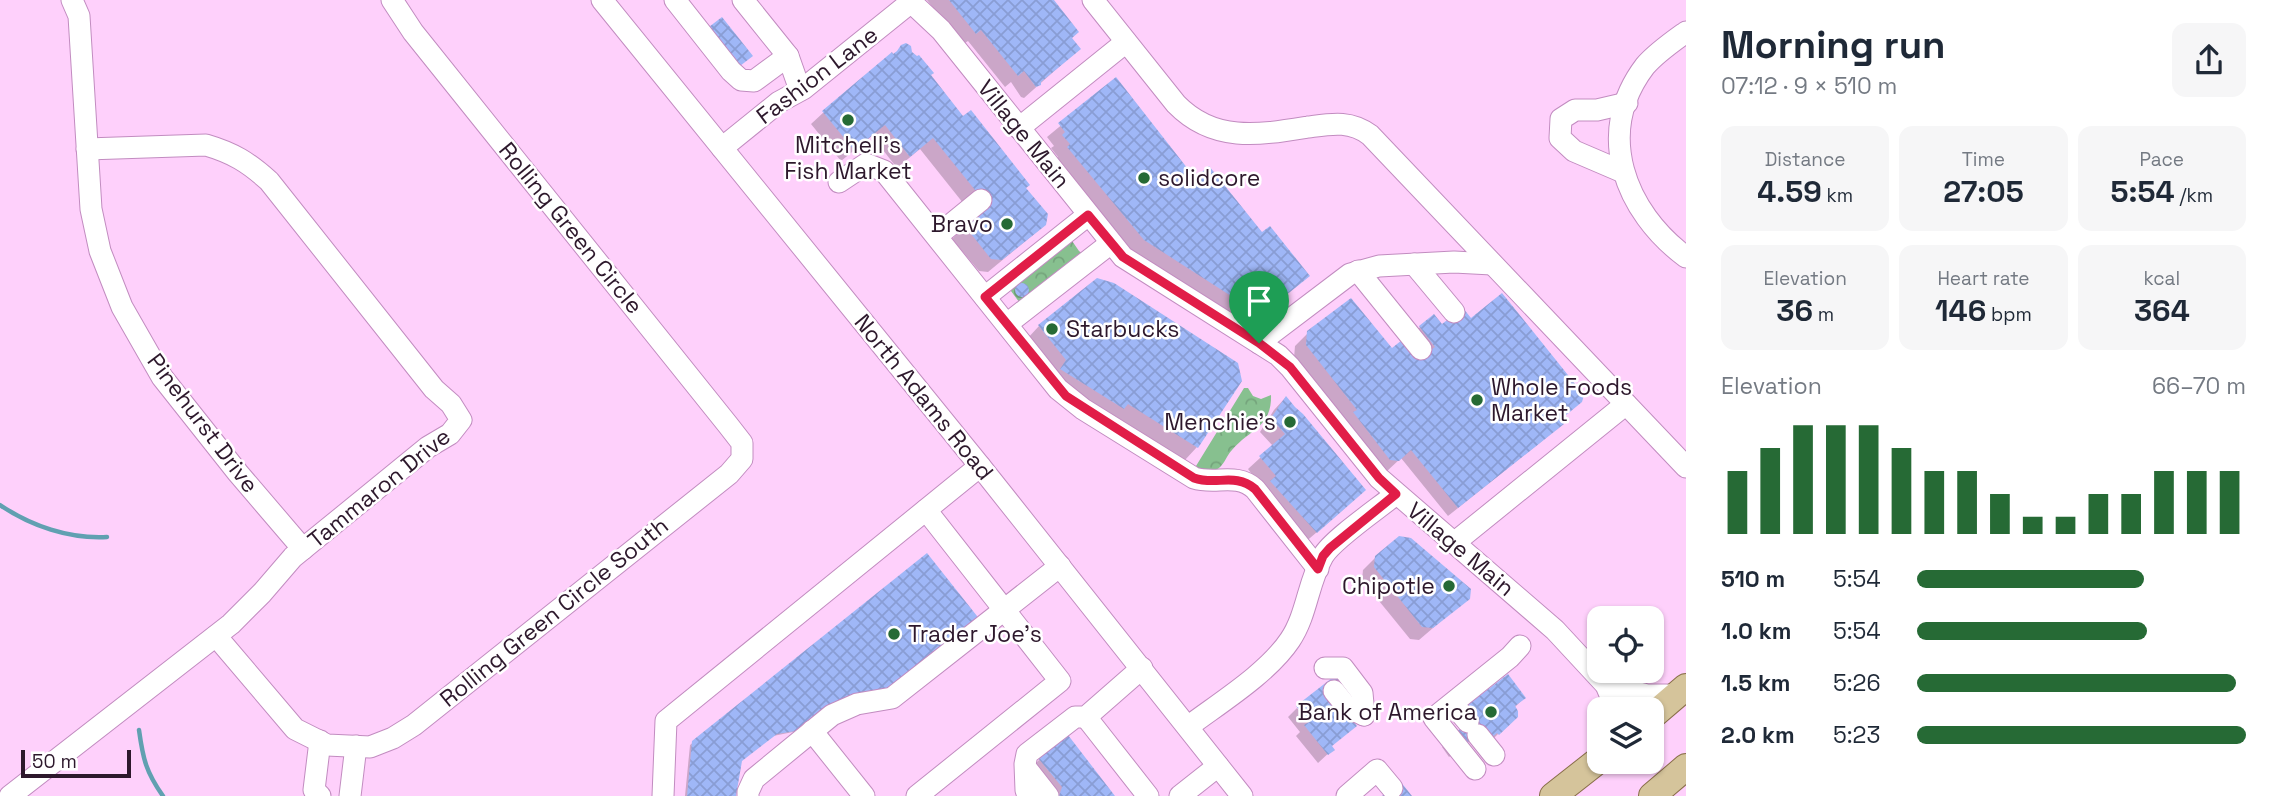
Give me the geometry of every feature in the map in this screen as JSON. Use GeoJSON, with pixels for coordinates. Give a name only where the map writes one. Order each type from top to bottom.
{"type":"FeatureCollection","features":[{"type":"Feature","properties":{"kind":"main road"},"geometry":{"type":"LineString","coordinates":[[1664,706],[1681,691]]}},
{"type":"Feature","properties":{"kind":"main road"},"geometry":{"type":"LineString","coordinates":[[1653,796],[1686,768]]}},
{"type":"Feature","properties":{"kind":"main road"},"geometry":{"type":"LineString","coordinates":[[1553,796],[1587,769]]}},
{"type":"Feature","properties":{"kind":"street","name":"Pinehurst Drive"},"geometry":{"type":"LineString","coordinates":[[72,0],[79,16],[91,209],[100,251],[122,307],[162,377],[303,549]]}},
{"type":"Feature","properties":{"kind":"street","name":"Rolling Green Circle"},"geometry":{"type":"LineString","coordinates":[[392,0],[413,32],[742,443],[742,459]]}},
{"type":"Feature","properties":{"kind":"street","name":"North Adams Road"},"geometry":{"type":"LineString","coordinates":[[602,0],[981,466],[1242,796]]}},
{"type":"Feature","properties":{"kind":"street"},"geometry":{"type":"LineString","coordinates":[[675,0],[741,80],[754,81],[788,57]]}},
{"type":"Feature","properties":{"kind":"street"},"geometry":{"type":"LineString","coordinates":[[743,0],[788,57],[800,90]]}},
{"type":"Feature","properties":{"kind":"street"},"geometry":{"type":"LineString","coordinates":[[1093,0],[1176,104],[1191,118],[1209,128],[1220,132],[1245,134],[1349,124],[1362,129],[1686,467]]}},
{"type":"Feature","properties":{"kind":"street","name":"Fashion Lane"},"geometry":{"type":"LineString","coordinates":[[722,148],[779,102],[800,90],[910,1]]}},
{"type":"Feature","properties":{"kind":"street","name":"Village Main"},"geometry":{"type":"LineString","coordinates":[[910,1],[934,22],[1123,257],[1259,343],[1290,367],[1379,478],[1555,630],[1606,685],[1611,697]]}},
{"type":"Feature","properties":{"kind":"street"},"geometry":{"type":"LineString","coordinates":[[1686,32],[1647,65],[1632,86],[1620,126],[1620,164],[1626,184],[1655,230],[1686,257]]}},
{"type":"Feature","properties":{"kind":"street"},"geometry":{"type":"LineString","coordinates":[[1019,128],[1126,42]]}},
{"type":"Feature","properties":{"kind":"street"},"geometry":{"type":"LineString","coordinates":[[1623,172],[1574,151],[1560,138],[1561,119],[1575,110],[1597,110],[1627,103]]}},
{"type":"Feature","properties":{"kind":"street","name":"Tammaron Drive"},"geometry":{"type":"LineString","coordinates":[[10,796],[216,636],[262,593],[303,549],[428,447],[450,434],[461,420],[452,404],[434,389],[269,181],[247,161],[206,145],[87,149]]}},
{"type":"Feature","properties":{"kind":"street"},"geometry":{"type":"LineString","coordinates":[[839,182],[859,166],[866,164],[878,167],[891,178],[1058,389],[1083,409],[1194,478],[1207,481],[1229,478],[1247,482],[1318,569]]}},
{"type":"Feature","properties":{"kind":"street"},"geometry":{"type":"LineString","coordinates":[[937,236],[981,200]]}},
{"type":"Feature","properties":{"kind":"street"},"geometry":{"type":"LineString","coordinates":[[985,297],[1088,215]]}},
{"type":"Feature","properties":{"kind":"street"},"geometry":{"type":"LineString","coordinates":[[1007,324],[1111,243]]}},
{"type":"Feature","properties":{"kind":"street"},"geometry":{"type":"LineString","coordinates":[[1259,343],[1342,278],[1358,271],[1379,266],[1414,264],[1492,264]]}},
{"type":"Feature","properties":{"kind":"street"},"geometry":{"type":"LineString","coordinates":[[1414,264],[1454,312]]}},
{"type":"Feature","properties":{"kind":"street"},"geometry":{"type":"LineString","coordinates":[[1358,271],[1421,349]]}},
{"type":"Feature","properties":{"kind":"street"},"geometry":{"type":"LineString","coordinates":[[1454,543],[1626,404]]}},
{"type":"Feature","properties":{"kind":"street","name":"Rolling Green Circle South"},"geometry":{"type":"LineString","coordinates":[[216,636],[295,729],[327,745],[370,747],[393,738],[414,725],[729,474],[742,459]]}},
{"type":"Feature","properties":{"kind":"street"},"geometry":{"type":"LineString","coordinates":[[663,796],[666,721],[981,466]]}},
{"type":"Feature","properties":{"kind":"street"},"geometry":{"type":"LineString","coordinates":[[1189,726],[1250,679],[1283,649],[1297,628],[1323,556],[1396,494]]}},
{"type":"Feature","properties":{"kind":"street"},"geometry":{"type":"LineString","coordinates":[[917,796],[1060,681],[926,510]]}},
{"type":"Feature","properties":{"kind":"street"},"geometry":{"type":"LineString","coordinates":[[748,796],[754,779],[832,715],[857,704],[892,698],[1060,566]]}},
{"type":"Feature","properties":{"kind":"street"},"geometry":{"type":"LineString","coordinates":[[1447,708],[1485,762],[1434,718],[1520,646]]}},
{"type":"Feature","properties":{"kind":"street"},"geometry":{"type":"LineString","coordinates":[[1028,796],[1027,754],[1075,717],[1086,717],[1142,668]]}},
{"type":"Feature","properties":{"kind":"street"},"geometry":{"type":"LineString","coordinates":[[1332,681],[1369,721]]}},
{"type":"Feature","properties":{"kind":"street"},"geometry":{"type":"LineString","coordinates":[[1606,685],[1647,695],[1681,691]]}},
{"type":"Feature","properties":{"kind":"street"},"geometry":{"type":"LineString","coordinates":[[1086,717],[1148,796]]}},
{"type":"Feature","properties":{"kind":"street"},"geometry":{"type":"LineString","coordinates":[[812,731],[864,796]]}},
{"type":"Feature","properties":{"kind":"street"},"geometry":{"type":"LineString","coordinates":[[320,741],[314,790],[320,796]]}},
{"type":"Feature","properties":{"kind":"street"},"geometry":{"type":"LineString","coordinates":[[350,796],[356,746]]}},
{"type":"Feature","properties":{"kind":"street"},"geometry":{"type":"LineString","coordinates":[[1180,796],[1218,766]]}},
{"type":"Feature","properties":{"kind":"street"},"geometry":{"type":"LineString","coordinates":[[1026,768],[1048,796]]}},
{"type":"Feature","properties":{"kind":"street"},"geometry":{"type":"LineString","coordinates":[[1347,796],[1377,770],[1392,788]]}},
{"type":"Feature","properties":{"kind":"street"},"geometry":{"type":"LineString","coordinates":[[0,783],[10,796]]}},
{"type":"Feature","properties":{"kind":"green space"},"geometry":{"type":"Polygon","coordinates":[[[1070,238],[1083,254],[1022,306],[1008,287],[1070,238]]]}},
{"type":"Feature","properties":{"kind":"green space"},"geometry":{"type":"Polygon","coordinates":[[[1244,388],[1248,388],[1253,396],[1261,399],[1271,395],[1268,414],[1259,427],[1232,450],[1219,468],[1211,471],[1198,469],[1196,466],[1244,388]]]}},
{"type":"Feature","properties":{"kind":"building"},"geometry":{"type":"Polygon","coordinates":[[[949,0],[1054,0],[1079,32],[1072,38],[1081,49],[1036,87],[1024,71],[1018,76],[981,30],[976,34],[949,0]]]}},
{"type":"Feature","properties":{"kind":"building"},"geometry":{"type":"Polygon","coordinates":[[[722,17],[753,56],[736,69],[705,30],[722,17]]]}},
{"type":"Feature","properties":{"kind":"building"},"geometry":{"type":"Polygon","coordinates":[[[906,43],[934,73],[931,75],[963,116],[971,110],[1030,185],[1026,188],[1048,214],[1046,225],[1002,260],[991,259],[964,225],[988,206],[933,138],[910,157],[885,125],[854,150],[822,111],[906,43]]]}},
{"type":"Feature","properties":{"kind":"building"},"geometry":{"type":"Polygon","coordinates":[[[1116,77],[1195,178],[1209,166],[1262,232],[1270,226],[1310,276],[1265,312],[1256,312],[1144,240],[1067,147],[1070,144],[1062,135],[1065,132],[1058,123],[1116,77]]]}},
{"type":"Feature","properties":{"kind":"building"},"geometry":{"type":"Polygon","coordinates":[[[1097,278],[1114,283],[1238,363],[1242,381],[1198,448],[1128,404],[1124,409],[1060,369],[1066,360],[1038,325],[1097,278]]]}},
{"type":"Feature","properties":{"kind":"building"},"geometry":{"type":"Polygon","coordinates":[[[1022,283],[1027,285],[1027,295],[1022,297],[1017,295],[1015,290],[1017,285],[1022,283]]]}},
{"type":"Feature","properties":{"kind":"building","name":"Whole Foods Market"},"geometry":{"type":"Polygon","coordinates":[[[1502,293],[1584,395],[1582,402],[1560,420],[1564,424],[1458,508],[1411,450],[1399,461],[1390,460],[1353,412],[1357,410],[1306,345],[1307,331],[1351,298],[1392,348],[1402,340],[1418,360],[1435,347],[1419,326],[1434,314],[1442,324],[1463,308],[1471,318],[1502,293]]]}},
{"type":"Feature","properties":{"kind":"building"},"geometry":{"type":"Polygon","coordinates":[[[1286,396],[1366,490],[1317,533],[1270,481],[1276,476],[1259,456],[1285,434],[1271,418],[1286,396]]]}},
{"type":"Feature","properties":{"kind":"building"},"geometry":{"type":"Polygon","coordinates":[[[1399,536],[1411,538],[1471,589],[1470,599],[1433,628],[1422,627],[1374,567],[1375,556],[1399,536]]]}},
{"type":"Feature","properties":{"kind":"building"},"geometry":{"type":"Polygon","coordinates":[[[927,553],[977,616],[978,628],[902,687],[845,697],[802,730],[777,734],[742,761],[736,796],[687,796],[692,741],[927,553]]]}},
{"type":"Feature","properties":{"kind":"building"},"geometry":{"type":"Polygon","coordinates":[[[1337,674],[1344,683],[1331,693],[1357,726],[1332,746],[1335,750],[1328,755],[1304,725],[1309,722],[1296,706],[1337,674]]]}},
{"type":"Feature","properties":{"kind":"building","name":"Bank of America"},"geometry":{"type":"Polygon","coordinates":[[[1508,674],[1526,698],[1515,706],[1518,717],[1499,735],[1497,733],[1489,740],[1481,732],[1459,749],[1450,737],[1471,720],[1461,710],[1508,674]]]}},
{"type":"Feature","properties":{"kind":"building"},"geometry":{"type":"Polygon","coordinates":[[[1068,735],[1115,796],[1059,796],[1062,787],[1038,758],[1068,735]]]}},
{"type":"Feature","properties":{"kind":"building"},"geometry":{"type":"Polygon","coordinates":[[[1400,781],[1412,796],[1382,796],[1400,781]]]}},
{"type":"Feature","properties":{"kind":"waterway"},"geometry":{"type":"LineString","coordinates":[[0,505],[51,530],[79,536],[107,537]]}},
{"type":"Feature","properties":{"kind":"waterway"},"geometry":{"type":"LineString","coordinates":[[139,730],[146,765],[163,796]]}},
{"type":"Feature","properties":{"kind":"place","name":"Mitchell's Fish Market"},"geometry":{"type":"Point","coordinates":[848,120]}},
{"type":"Feature","properties":{"kind":"place","name":"solidcore"},"geometry":{"type":"Point","coordinates":[1144,178]}},
{"type":"Feature","properties":{"kind":"place","name":"Bravo"},"geometry":{"type":"Point","coordinates":[1007,224]}},
{"type":"Feature","properties":{"kind":"place","name":"Starbucks"},"geometry":{"type":"Point","coordinates":[1052,329]}},
{"type":"Feature","properties":{"kind":"place","name":"Whole Foods Market"},"geometry":{"type":"Point","coordinates":[1477,400]}},
{"type":"Feature","properties":{"kind":"place","name":"Menchie's"},"geometry":{"type":"Point","coordinates":[1290,422]}},
{"type":"Feature","properties":{"kind":"place","name":"Chipotle"},"geometry":{"type":"Point","coordinates":[1449,586]}},
{"type":"Feature","properties":{"kind":"place","name":"Trader Joe's"},"geometry":{"type":"Point","coordinates":[894,634]}},
{"type":"Feature","properties":{"kind":"place","name":"Bank of America"},"geometry":{"type":"Point","coordinates":[1491,712]}},
{"type":"Feature","properties":{"kind":"route"},"geometry":{"type":"LineString","coordinates":[[1088,215],[1123,257],[1259,343],[1278,355],[1290,367],[1379,478],[1396,494],[1330,548],[1323,556],[1318,569],[1247,482],[1229,478],[1202,481],[1194,478],[1074,403],[1058,389],[985,297],[1088,215]]}}]}
